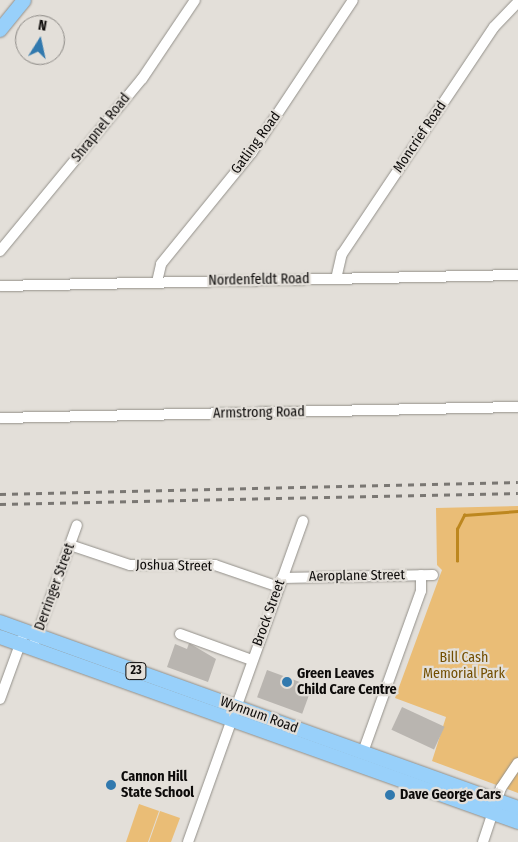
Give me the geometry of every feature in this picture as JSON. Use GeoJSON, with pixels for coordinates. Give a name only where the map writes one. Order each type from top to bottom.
{"type":"FeatureCollection","features":[{"type":"Feature","properties":{"kind":"main road"},"geometry":{"type":"LineString","coordinates":[[0,30],[24,0]]}},
{"type":"Feature","properties":{"kind":"main road","name":"Wynnum Road"},"geometry":{"type":"LineString","coordinates":[[0,622],[28,640],[232,720],[495,807],[518,808]]}},
{"type":"Feature","properties":{"kind":"main road","name":"Wynnum Road"},"geometry":{"type":"LineString","coordinates":[[0,637],[28,640],[236,706],[363,752],[495,807],[518,822]]}},
{"type":"Feature","properties":{"kind":"street","name":"Shrapnel Road"},"geometry":{"type":"LineString","coordinates":[[0,251],[142,79],[194,0]]}},
{"type":"Feature","properties":{"kind":"street","name":"Gatling Road"},"geometry":{"type":"LineString","coordinates":[[157,282],[161,264],[252,152],[353,0]]}},
{"type":"Feature","properties":{"kind":"street","name":"Moncrief Road"},"geometry":{"type":"LineString","coordinates":[[336,279],[342,254],[494,27],[518,2]]}},
{"type":"Feature","properties":{"kind":"street","name":"Nordenfeldt Road"},"geometry":{"type":"LineString","coordinates":[[0,286],[518,275]]}},
{"type":"Feature","properties":{"kind":"street","name":"Armstrong Road"},"geometry":{"type":"LineString","coordinates":[[0,418],[518,407]]}},
{"type":"Feature","properties":{"kind":"street","name":"Brock Street"},"geometry":{"type":"LineString","coordinates":[[188,842],[303,521]]}},
{"type":"Feature","properties":{"kind":"street","name":"Derringer Street"},"geometry":{"type":"LineString","coordinates":[[0,699],[28,640],[77,525]]}},
{"type":"Feature","properties":{"kind":"street","name":"Joshua Street"},"geometry":{"type":"LineString","coordinates":[[70,545],[130,565],[215,565],[280,582]]}},
{"type":"Feature","properties":{"kind":"street"},"geometry":{"type":"LineString","coordinates":[[363,752],[421,591],[421,575]]}},
{"type":"Feature","properties":{"kind":"street","name":"Aeroplane Street"},"geometry":{"type":"LineString","coordinates":[[280,582],[433,575]]}},
{"type":"Feature","properties":{"kind":"street"},"geometry":{"type":"LineString","coordinates":[[180,634],[252,660]]}},
{"type":"Feature","properties":{"kind":"street"},"geometry":{"type":"LineString","coordinates":[[483,842],[495,807],[518,763]]}},
{"type":"Feature","properties":{"kind":"green space","name":"Bill Cash Memorial Park"},"geometry":{"type":"Polygon","coordinates":[[[518,506],[518,793],[432,761],[446,717],[395,698],[442,570],[437,565],[436,508],[518,506]]]}},
{"type":"Feature","properties":{"kind":"green space"},"geometry":{"type":"Polygon","coordinates":[[[139,804],[159,811],[148,842],[126,842],[139,804]]]}},
{"type":"Feature","properties":{"kind":"green space"},"geometry":{"type":"Polygon","coordinates":[[[160,811],[180,818],[171,842],[149,842],[160,811]]]}},
{"type":"Feature","properties":{"kind":"building"},"geometry":{"type":"Polygon","coordinates":[[[189,643],[216,659],[208,682],[167,667],[175,644],[187,649],[189,643]]]}},
{"type":"Feature","properties":{"kind":"building"},"geometry":{"type":"Polygon","coordinates":[[[267,670],[312,686],[302,714],[257,697],[267,670]]]}},
{"type":"Feature","properties":{"kind":"building"},"geometry":{"type":"Polygon","coordinates":[[[402,707],[445,727],[434,750],[391,730],[402,707]]]}},
{"type":"Feature","properties":{"kind":"waterway"},"geometry":{"type":"LineString","coordinates":[[457,561],[457,529],[464,515],[518,511]]}},
{"type":"Feature","properties":{"kind":"railway"},"geometry":{"type":"LineString","coordinates":[[0,494],[518,482]]}},
{"type":"Feature","properties":{"kind":"railway"},"geometry":{"type":"LineString","coordinates":[[0,504],[518,493]]}},
{"type":"Feature","properties":{"kind":"place","name":"Green Leaves Child Care Centre"},"geometry":{"type":"Point","coordinates":[287,682]}},
{"type":"Feature","properties":{"kind":"place","name":"Cannon Hill State School"},"geometry":{"type":"Point","coordinates":[111,785]}},
{"type":"Feature","properties":{"kind":"place","name":"Dave George Cars"},"geometry":{"type":"Point","coordinates":[390,795]}}]}
